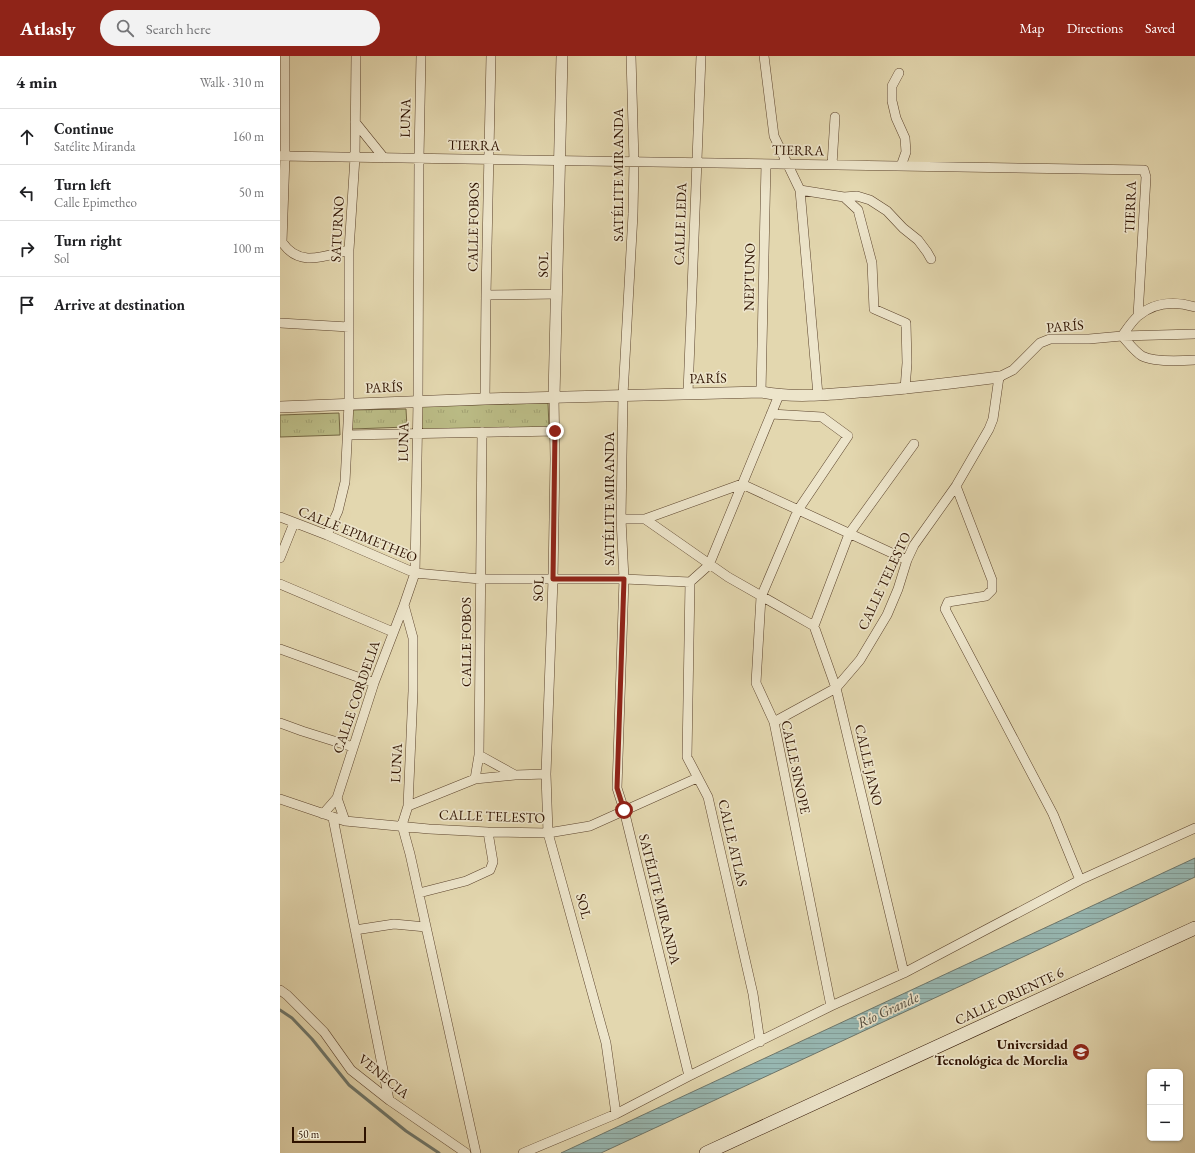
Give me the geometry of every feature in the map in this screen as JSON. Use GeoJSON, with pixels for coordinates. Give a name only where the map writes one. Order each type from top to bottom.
{"type":"FeatureCollection","features":[{"type":"Feature","properties":{"kind":"main road","name":"CALLE ORIENTE 6"},"geometry":{"type":"LineString","coordinates":[[706,1153],[1195,928]]}},
{"type":"Feature","properties":{"kind":"street"},"geometry":{"type":"LineString","coordinates":[[285,56],[281,242],[286,249],[297,257],[312,259],[348,250]]}},
{"type":"Feature","properties":{"kind":"street","name":"SATURNO"},"geometry":{"type":"LineString","coordinates":[[327,535],[338,511],[345,482],[348,435],[348,250],[355,157],[356,56]]}},
{"type":"Feature","properties":{"kind":"street","name":"LUNA"},"geometry":{"type":"LineString","coordinates":[[402,825],[408,806],[413,692],[413,638],[404,606],[415,573],[421,56]]}},
{"type":"Feature","properties":{"kind":"street","name":"CALLE FOBOS"},"geometry":{"type":"LineString","coordinates":[[485,398],[491,56]]}},
{"type":"Feature","properties":{"kind":"street","name":"SOL"},"geometry":{"type":"LineString","coordinates":[[562,56],[554,397],[553,579],[546,774],[548,833],[606,1043],[616,1114]]}},
{"type":"Feature","properties":{"kind":"street","name":"SATÉLITE MIRANDA"},"geometry":{"type":"LineString","coordinates":[[631,56],[634,162],[633,214],[623,395],[621,519],[624,579],[617,788],[624,810],[689,1076]]}},
{"type":"Feature","properties":{"kind":"street","name":"CALLE LEDA"},"geometry":{"type":"LineString","coordinates":[[688,394],[701,56]]}},
{"type":"Feature","properties":{"kind":"street"},"geometry":{"type":"LineString","coordinates":[[764,56],[774,136],[800,190],[818,395]]}},
{"type":"Feature","properties":{"kind":"street"},"geometry":{"type":"LineString","coordinates":[[899,73],[892,86],[892,101],[896,118],[905,138],[906,152],[901,166]]}},
{"type":"Feature","properties":{"kind":"street"},"geometry":{"type":"LineString","coordinates":[[832,165],[835,117]]}},
{"type":"Feature","properties":{"kind":"street"},"geometry":{"type":"LineString","coordinates":[[355,122],[384,158]]}},
{"type":"Feature","properties":{"kind":"street","name":"TIERRA"},"geometry":{"type":"LineString","coordinates":[[283,156],[1144,170],[1146,177],[1138,316]]}},
{"type":"Feature","properties":{"kind":"street","name":"NEPTUNO"},"geometry":{"type":"LineString","coordinates":[[761,392],[766,164]]}},
{"type":"Feature","properties":{"kind":"street"},"geometry":{"type":"LineString","coordinates":[[800,190],[844,197],[857,196],[870,200],[887,211],[903,228],[918,240],[931,259]]}},
{"type":"Feature","properties":{"kind":"street"},"geometry":{"type":"LineString","coordinates":[[844,197],[858,210],[863,227],[872,263],[874,309],[906,323],[907,363],[905,389]]}},
{"type":"Feature","properties":{"kind":"street"},"geometry":{"type":"LineString","coordinates":[[486,295],[557,294]]}},
{"type":"Feature","properties":{"kind":"street"},"geometry":{"type":"LineString","coordinates":[[1195,307],[1169,303],[1151,307],[1138,316],[1122,336],[1142,356],[1179,362],[1195,360]]}},
{"type":"Feature","properties":{"kind":"street"},"geometry":{"type":"LineString","coordinates":[[280,323],[349,327]]}},
{"type":"Feature","properties":{"kind":"street","name":"PARÍS"},"geometry":{"type":"LineString","coordinates":[[280,407],[485,398],[761,392],[779,395],[818,395],[905,389],[999,377],[1013,370],[1040,343],[1050,339],[1089,339],[1122,336],[1195,334]]}},
{"type":"Feature","properties":{"kind":"street","name":"CALLE TELESTO"},"geometry":{"type":"LineString","coordinates":[[774,722],[836,688],[860,660],[887,615],[914,545],[956,486],[989,429],[993,419],[999,377]]}},
{"type":"Feature","properties":{"kind":"street"},"geometry":{"type":"LineString","coordinates":[[690,582],[709,565],[779,395]]}},
{"type":"Feature","properties":{"kind":"street","name":"CALLE SINOPE"},"geometry":{"type":"LineString","coordinates":[[771,414],[822,417],[848,436],[798,510],[761,597],[756,683],[774,722],[830,1006]]}},
{"type":"Feature","properties":{"kind":"street"},"geometry":{"type":"LineString","coordinates":[[348,435],[555,431]]}},
{"type":"Feature","properties":{"kind":"street","name":"CALLE FOBOS"},"geometry":{"type":"LineString","coordinates":[[475,779],[480,755],[482,432]]}},
{"type":"Feature","properties":{"kind":"street"},"geometry":{"type":"LineString","coordinates":[[645,519],[709,565],[761,597],[814,626],[849,534],[914,444]]}},
{"type":"Feature","properties":{"kind":"street"},"geometry":{"type":"LineString","coordinates":[[621,519],[645,519],[742,484],[907,560]]}},
{"type":"Feature","properties":{"kind":"street"},"geometry":{"type":"LineString","coordinates":[[956,486],[992,580],[992,590],[986,596],[948,602],[945,609],[1052,814],[1080,880]]}},
{"type":"Feature","properties":{"kind":"street","name":"CALLE EPIMETHEO"},"geometry":{"type":"LineString","coordinates":[[280,517],[327,535],[415,573],[480,579],[624,579],[690,582]]}},
{"type":"Feature","properties":{"kind":"street"},"geometry":{"type":"LineString","coordinates":[[280,558],[294,523]]}},
{"type":"Feature","properties":{"kind":"street","name":"CALLE ATLAS"},"geometry":{"type":"LineString","coordinates":[[690,582],[687,757],[708,797],[753,994],[760,1042]]}},
{"type":"Feature","properties":{"kind":"street"},"geometry":{"type":"LineString","coordinates":[[280,584],[393,632]]}},
{"type":"Feature","properties":{"kind":"street","name":"CALLE CORDELIA"},"geometry":{"type":"LineString","coordinates":[[323,814],[337,798],[374,683],[404,606]]}},
{"type":"Feature","properties":{"kind":"street","name":"CALLE JANO"},"geometry":{"type":"LineString","coordinates":[[814,626],[836,688],[904,973]]}},
{"type":"Feature","properties":{"kind":"street"},"geometry":{"type":"LineString","coordinates":[[280,649],[374,683]]}},
{"type":"Feature","properties":{"kind":"street"},"geometry":{"type":"LineString","coordinates":[[280,723],[354,747]]}},
{"type":"Feature","properties":{"kind":"street"},"geometry":{"type":"LineString","coordinates":[[480,755],[516,775]]}},
{"type":"Feature","properties":{"kind":"street"},"geometry":{"type":"LineString","coordinates":[[408,806],[475,779],[546,774]]}},
{"type":"Feature","properties":{"kind":"street","name":"CALLE TELESTO"},"geometry":{"type":"LineString","coordinates":[[280,799],[345,821],[402,825],[429,829],[548,833],[590,826],[697,778]]}},
{"type":"Feature","properties":{"kind":"street"},"geometry":{"type":"LineString","coordinates":[[337,798],[345,821]]}},
{"type":"Feature","properties":{"kind":"street"},"geometry":{"type":"LineString","coordinates":[[333,818],[389,1100]]}},
{"type":"Feature","properties":{"kind":"street"},"geometry":{"type":"LineString","coordinates":[[402,825],[419,893],[476,1153]]}},
{"type":"Feature","properties":{"kind":"street"},"geometry":{"type":"LineString","coordinates":[[523,1153],[616,1114],[830,1006],[904,973],[1080,880],[1195,828]]}},
{"type":"Feature","properties":{"kind":"street"},"geometry":{"type":"LineString","coordinates":[[419,893],[466,881],[490,870],[493,862],[488,832]]}},
{"type":"Feature","properties":{"kind":"street"},"geometry":{"type":"LineString","coordinates":[[355,930],[394,924],[426,927]]}},
{"type":"Feature","properties":{"kind":"street","name":"VENECIA"},"geometry":{"type":"LineString","coordinates":[[280,990],[287,995],[324,1032],[351,1070],[389,1100],[466,1153]]}},
{"type":"Feature","properties":{"kind":"green space"},"geometry":{"type":"Polygon","coordinates":[[[548,403],[549,427],[421,430],[421,406],[548,403]]]}},
{"type":"Feature","properties":{"kind":"green space"},"geometry":{"type":"Polygon","coordinates":[[[406,409],[407,427],[352,429],[351,410],[406,409]]]}},
{"type":"Feature","properties":{"kind":"green space"},"geometry":{"type":"Polygon","coordinates":[[[339,413],[340,435],[280,437],[280,415],[339,413]]]}},
{"type":"Feature","properties":{"kind":"water","name":"Río Grande"},"geometry":{"type":"Polygon","coordinates":[[[1195,858],[1195,877],[601,1153],[561,1153],[1195,858]]]}},
{"type":"Feature","properties":{"kind":"waterway"},"geometry":{"type":"LineString","coordinates":[[280,1010],[292,1018],[312,1039],[349,1085],[406,1131],[439,1153]]}},
{"type":"Feature","properties":{"kind":"place","name":"Universidad Tecnológica de Morelia"},"geometry":{"type":"Point","coordinates":[1081,1052]}},
{"type":"Feature","properties":{"kind":"route"},"geometry":{"type":"LineString","coordinates":[[555,431],[553,579],[624,579],[617,788],[624,810]]}}]}
